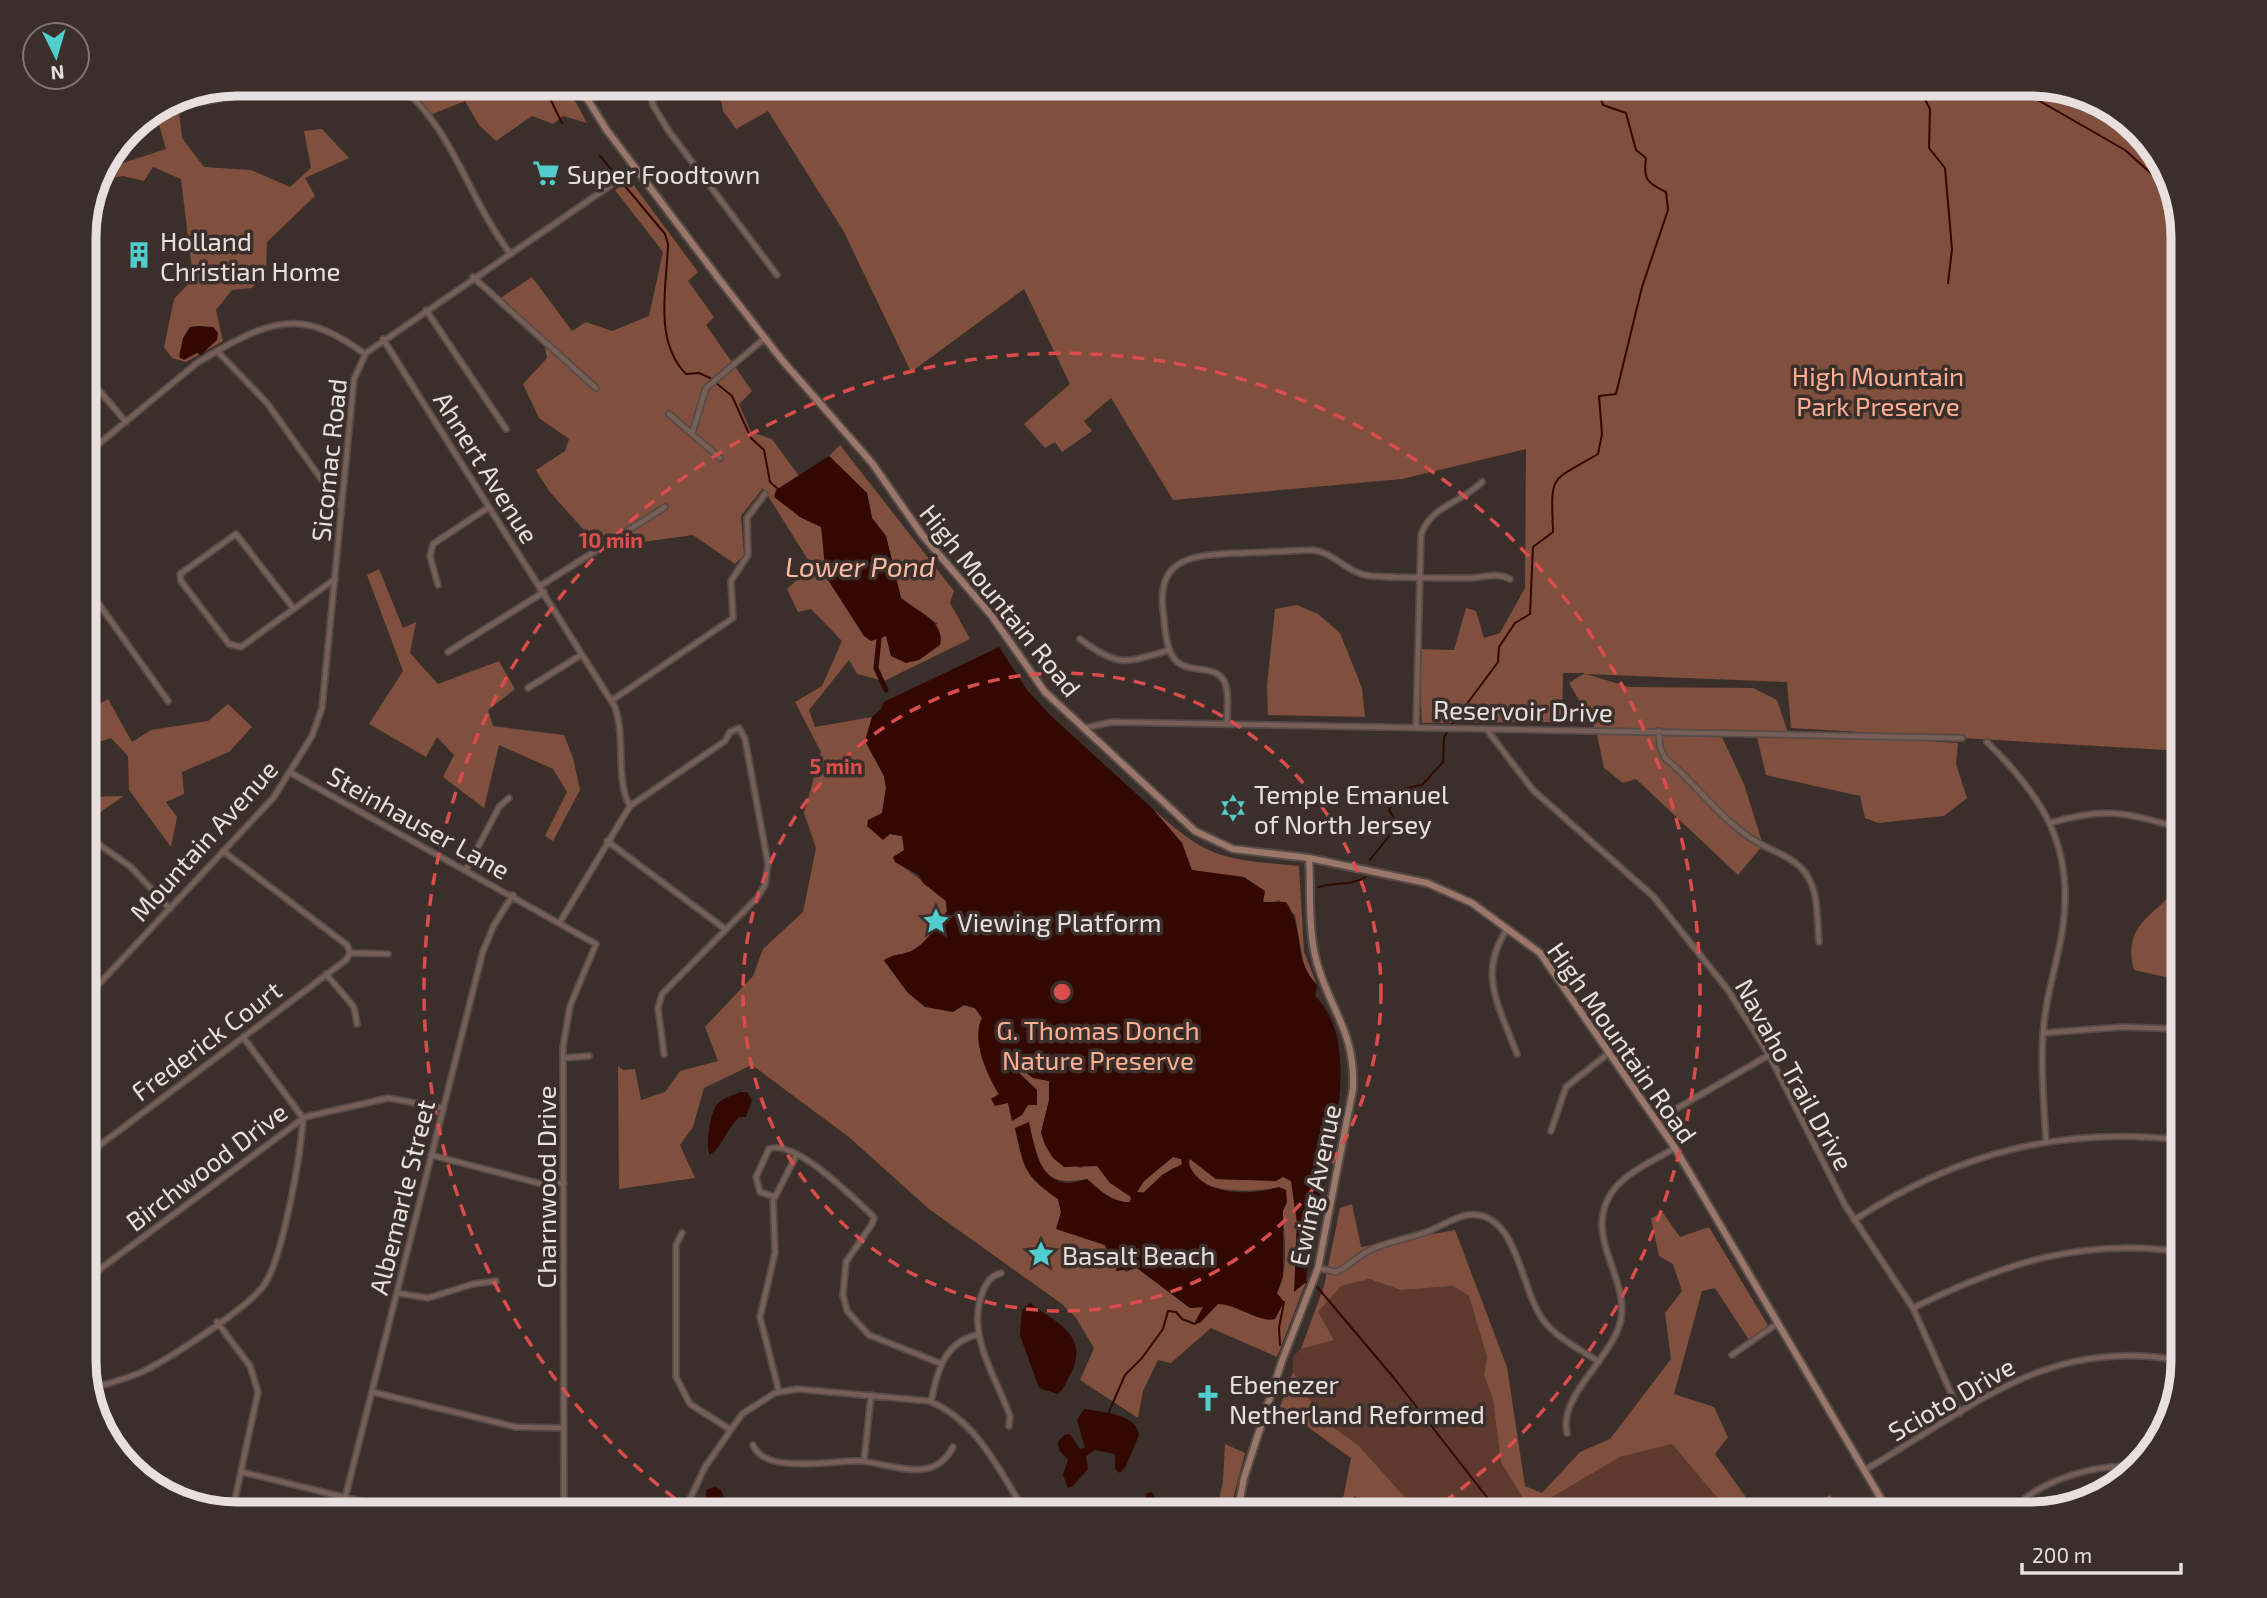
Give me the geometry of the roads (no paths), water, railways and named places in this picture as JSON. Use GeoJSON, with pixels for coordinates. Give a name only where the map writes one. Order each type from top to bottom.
{"type":"FeatureCollection","features":[{"type":"Feature","properties":{"kind":"main road","name":"High Mountain Road"},"geometry":{"type":"LineString","coordinates":[[586,97],[606,129],[765,338],[872,463],[923,536],[991,615],[1045,692],[1195,831],[1211,841],[1242,851],[1309,858],[1427,883],[1465,899],[1509,927],[1549,964],[1675,1148],[1883,1502]]}},
{"type":"Feature","properties":{"kind":"main road","name":"Ewing Avenue"},"geometry":{"type":"LineString","coordinates":[[1239,1502],[1244,1478],[1274,1386],[1318,1268],[1353,1077],[1347,1035],[1315,956],[1309,858]]}},
{"type":"Feature","properties":{"kind":"street"},"geometry":{"type":"LineString","coordinates":[[411,97],[432,118],[449,143],[510,253]]}},
{"type":"Feature","properties":{"kind":"street"},"geometry":{"type":"LineString","coordinates":[[652,97],[656,112],[667,130],[776,275]]}},
{"type":"Feature","properties":{"kind":"street"},"geometry":{"type":"LineString","coordinates":[[195,103],[218,98]]}},
{"type":"Feature","properties":{"kind":"street","name":"Sicomac Road"},"geometry":{"type":"LineString","coordinates":[[314,730],[323,698],[354,379],[365,354],[383,339],[636,168]]}},
{"type":"Feature","properties":{"kind":"street"},"geometry":{"type":"LineString","coordinates":[[474,277],[596,388]]}},
{"type":"Feature","properties":{"kind":"street"},"geometry":{"type":"LineString","coordinates":[[426,310],[506,429]]}},
{"type":"Feature","properties":{"kind":"street"},"geometry":{"type":"LineString","coordinates":[[97,445],[197,363],[256,330],[295,324],[334,332],[365,354]]}},
{"type":"Feature","properties":{"kind":"street"},"geometry":{"type":"LineString","coordinates":[[692,434],[701,398],[713,380],[735,365],[765,338]]}},
{"type":"Feature","properties":{"kind":"street","name":"Ahnert Avenue"},"geometry":{"type":"LineString","coordinates":[[383,339],[611,701],[622,729],[624,792],[630,806]]}},
{"type":"Feature","properties":{"kind":"street"},"geometry":{"type":"LineString","coordinates":[[217,351],[267,403],[342,507]]}},
{"type":"Feature","properties":{"kind":"street"},"geometry":{"type":"LineString","coordinates":[[97,388],[126,422]]}},
{"type":"Feature","properties":{"kind":"street"},"geometry":{"type":"LineString","coordinates":[[669,414],[720,458]]}},
{"type":"Feature","properties":{"kind":"street"},"geometry":{"type":"LineString","coordinates":[[1416,727],[1421,541],[1428,520],[1441,509],[1472,492],[1482,482]]}},
{"type":"Feature","properties":{"kind":"street"},"geometry":{"type":"LineString","coordinates":[[611,701],[733,618],[731,581],[748,555],[747,518],[765,494]]}},
{"type":"Feature","properties":{"kind":"street"},"geometry":{"type":"LineString","coordinates":[[540,586],[665,507]]}},
{"type":"Feature","properties":{"kind":"street"},"geometry":{"type":"LineString","coordinates":[[438,585],[430,556],[433,544],[489,508]]}},
{"type":"Feature","properties":{"kind":"street"},"geometry":{"type":"LineString","coordinates":[[294,609],[236,534],[180,574],[181,581],[233,647],[241,647],[294,609],[335,579]]}},
{"type":"Feature","properties":{"kind":"street"},"geometry":{"type":"LineString","coordinates":[[1227,724],[1227,688],[1223,679],[1211,671],[1180,664],[1170,650],[1163,588],[1174,568],[1193,556],[1313,550],[1328,554],[1362,574],[1495,575],[1510,579]]}},
{"type":"Feature","properties":{"kind":"street"},"geometry":{"type":"LineString","coordinates":[[448,652],[544,592]]}},
{"type":"Feature","properties":{"kind":"street"},"geometry":{"type":"LineString","coordinates":[[97,601],[168,701]]}},
{"type":"Feature","properties":{"kind":"street"},"geometry":{"type":"LineString","coordinates":[[1080,639],[1101,656],[1117,661],[1140,659],[1170,650]]}},
{"type":"Feature","properties":{"kind":"street"},"geometry":{"type":"LineString","coordinates":[[528,688],[581,655]]}},
{"type":"Feature","properties":{"kind":"street","name":"Reservoir Drive"},"geometry":{"type":"LineString","coordinates":[[1083,728],[1112,722],[1962,738]]}},
{"type":"Feature","properties":{"kind":"street"},"geometry":{"type":"LineString","coordinates":[[560,922],[630,806],[725,741],[730,732],[739,727],[745,739],[768,871],[762,892],[662,994],[658,1008],[664,1054]]}},
{"type":"Feature","properties":{"kind":"street","name":"Mountain Avenue"},"geometry":{"type":"LineString","coordinates":[[97,986],[274,797],[291,773],[314,730]]}},
{"type":"Feature","properties":{"kind":"street","name":"Navaho Trail Drive"},"geometry":{"type":"LineString","coordinates":[[1486,730],[1533,790],[1575,824],[1661,905],[1728,990],[1769,1055],[1854,1220],[1913,1308],[1960,1413]]}},
{"type":"Feature","properties":{"kind":"street"},"geometry":{"type":"LineString","coordinates":[[1660,732],[1660,747],[1665,758],[1736,827],[1757,842],[1791,859],[1808,875],[1815,895],[1819,942]]}},
{"type":"Feature","properties":{"kind":"street"},"geometry":{"type":"LineString","coordinates":[[1987,742],[2029,786],[2050,823],[2062,862],[2065,908],[2043,1033],[2046,1143]]}},
{"type":"Feature","properties":{"kind":"street","name":"Steinhauser Lane"},"geometry":{"type":"LineString","coordinates":[[291,773],[529,905]]}},
{"type":"Feature","properties":{"kind":"street"},"geometry":{"type":"LineString","coordinates":[[466,870],[499,807],[509,798]]}},
{"type":"Feature","properties":{"kind":"street"},"geometry":{"type":"LineString","coordinates":[[2050,823],[2091,812],[2114,811],[2171,826]]}},
{"type":"Feature","properties":{"kind":"street"},"geometry":{"type":"LineString","coordinates":[[607,841],[725,929]]}},
{"type":"Feature","properties":{"kind":"street"},"geometry":{"type":"LineString","coordinates":[[97,843],[131,867],[170,909]]}},
{"type":"Feature","properties":{"kind":"street"},"geometry":{"type":"LineString","coordinates":[[223,851],[347,945],[350,953],[388,954]]}},
{"type":"Feature","properties":{"kind":"street","name":"Albemarle Street"},"geometry":{"type":"LineString","coordinates":[[345,1502],[483,951],[494,925],[513,895]]}},
{"type":"Feature","properties":{"kind":"street","name":"Charnwood Drive"},"geometry":{"type":"LineString","coordinates":[[529,905],[593,940],[596,947],[570,1006],[563,1058],[564,1502]]}},
{"type":"Feature","properties":{"kind":"street"},"geometry":{"type":"LineString","coordinates":[[1509,927],[1496,947],[1491,973],[1494,993],[1517,1054]]}},
{"type":"Feature","properties":{"kind":"street","name":"Frederick Court"},"geometry":{"type":"LineString","coordinates":[[97,1147],[346,960],[350,953]]}},
{"type":"Feature","properties":{"kind":"street"},"geometry":{"type":"LineString","coordinates":[[326,974],[354,1006],[357,1024]]}},
{"type":"Feature","properties":{"kind":"street"},"geometry":{"type":"LineString","coordinates":[[2043,1033],[2122,1027],[2171,1029]]}},
{"type":"Feature","properties":{"kind":"street"},"geometry":{"type":"LineString","coordinates":[[99,1386],[146,1370],[252,1298],[269,1276],[299,1164],[303,1118],[243,1037]]}},
{"type":"Feature","properties":{"kind":"street"},"geometry":{"type":"LineString","coordinates":[[1551,1131],[1566,1087],[1611,1052]]}},
{"type":"Feature","properties":{"kind":"street"},"geometry":{"type":"LineString","coordinates":[[1657,1120],[1769,1055]]}},
{"type":"Feature","properties":{"kind":"street"},"geometry":{"type":"LineString","coordinates":[[563,1058],[589,1056]]}},
{"type":"Feature","properties":{"kind":"street","name":"Birchwood Drive"},"geometry":{"type":"LineString","coordinates":[[97,1272],[303,1118],[388,1098],[443,1108]]}},
{"type":"Feature","properties":{"kind":"street"},"geometry":{"type":"LineString","coordinates":[[1854,1220],[1903,1189],[1948,1168],[1995,1153],[2046,1143],[2118,1137],[2171,1139]]}},
{"type":"Feature","properties":{"kind":"street"},"geometry":{"type":"LineString","coordinates":[[773,1197],[760,1192],[756,1184],[769,1149],[778,1147],[818,1167],[874,1218],[846,1262],[842,1296],[847,1311],[869,1335],[942,1364]]}},
{"type":"Feature","properties":{"kind":"street"},"geometry":{"type":"LineString","coordinates":[[1567,1433],[1565,1420],[1569,1407],[1614,1339],[1622,1311],[1620,1292],[1602,1235],[1604,1207],[1619,1184],[1675,1148]]}},
{"type":"Feature","properties":{"kind":"street"},"geometry":{"type":"LineString","coordinates":[[431,1156],[538,1183],[564,1183]]}},
{"type":"Feature","properties":{"kind":"street"},"geometry":{"type":"LineString","coordinates":[[779,1392],[760,1317],[775,1253],[773,1197],[796,1156]]}},
{"type":"Feature","properties":{"kind":"street"},"geometry":{"type":"LineString","coordinates":[[1318,1268],[1336,1272],[1378,1246],[1431,1231],[1461,1217],[1482,1216],[1500,1226],[1509,1237],[1533,1302],[1544,1321],[1560,1337],[1600,1362]]}},
{"type":"Feature","properties":{"kind":"street"},"geometry":{"type":"LineString","coordinates":[[682,1233],[676,1245],[676,1377],[691,1404],[730,1430]]}},
{"type":"Feature","properties":{"kind":"street"},"geometry":{"type":"LineString","coordinates":[[1913,1308],[1984,1274],[2042,1257],[2102,1248],[2171,1251]]}},
{"type":"Feature","properties":{"kind":"street"},"geometry":{"type":"LineString","coordinates":[[1001,1273],[990,1278],[980,1300],[977,1335],[1010,1416],[1009,1426]]}},
{"type":"Feature","properties":{"kind":"street"},"geometry":{"type":"LineString","coordinates":[[397,1293],[428,1298],[473,1283],[496,1281]]}},
{"type":"Feature","properties":{"kind":"street"},"geometry":{"type":"LineString","coordinates":[[217,1322],[250,1366],[257,1383],[257,1408],[235,1502]]}},
{"type":"Feature","properties":{"kind":"street"},"geometry":{"type":"LineString","coordinates":[[1732,1355],[1778,1322]]}},
{"type":"Feature","properties":{"kind":"street"},"geometry":{"type":"LineString","coordinates":[[931,1402],[942,1364],[954,1344],[977,1335]]}},
{"type":"Feature","properties":{"kind":"street","name":"Scioto Drive"},"geometry":{"type":"LineString","coordinates":[[1865,1469],[1960,1413],[1975,1401],[2022,1376],[2075,1360],[2129,1355],[2171,1360]]}},
{"type":"Feature","properties":{"kind":"street"},"geometry":{"type":"LineString","coordinates":[[687,1502],[742,1414],[762,1399],[797,1389],[931,1402],[955,1415],[974,1432],[1019,1502]]}},
{"type":"Feature","properties":{"kind":"street"},"geometry":{"type":"LineString","coordinates":[[372,1392],[516,1427],[564,1428]]}},
{"type":"Feature","properties":{"kind":"street"},"geometry":{"type":"LineString","coordinates":[[864,1461],[871,1395]]}},
{"type":"Feature","properties":{"kind":"street"},"geometry":{"type":"LineString","coordinates":[[753,1445],[761,1456],[781,1463],[864,1461],[890,1468],[913,1470],[939,1462],[953,1447]]}},
{"type":"Feature","properties":{"kind":"street"},"geometry":{"type":"LineString","coordinates":[[2023,1502],[2074,1474],[2101,1467],[2123,1467]]}},
{"type":"Feature","properties":{"kind":"street"},"geometry":{"type":"LineString","coordinates":[[242,1472],[362,1502]]}},
{"type":"Feature","properties":{"kind":"water"},"geometry":{"type":"Polygon","coordinates":[[[190,327],[213,327],[218,333],[217,340],[201,355],[197,353],[184,360],[179,357],[183,338],[190,327]]]}},
{"type":"Feature","properties":{"kind":"water","name":"Lower Pond"},"geometry":{"type":"Polygon","coordinates":[[[829,456],[867,493],[872,518],[886,536],[901,598],[929,618],[939,629],[940,645],[919,660],[906,663],[891,656],[886,636],[871,641],[864,636],[826,577],[821,527],[800,517],[774,497],[776,490],[829,456]]]}},
{"type":"Feature","properties":{"kind":"water"},"geometry":{"type":"Polygon","coordinates":[[[999,647],[1027,690],[1050,715],[1152,808],[1182,843],[1192,870],[1244,877],[1265,891],[1263,902],[1286,902],[1292,912],[1304,964],[1317,985],[1315,996],[1332,1022],[1340,1055],[1340,1092],[1335,1133],[1310,1250],[1306,1282],[1294,1292],[1297,1222],[1291,1181],[1283,1177],[1276,1181],[1216,1179],[1190,1159],[1188,1162],[1203,1182],[1214,1188],[1241,1192],[1279,1187],[1286,1190],[1287,1202],[1283,1211],[1283,1276],[1277,1293],[1284,1302],[1275,1319],[1263,1319],[1218,1304],[1200,1323],[1194,1324],[1203,1307],[1190,1308],[1137,1268],[1116,1271],[1118,1262],[1109,1254],[1105,1245],[1056,1229],[1061,1212],[1058,1199],[1032,1177],[1021,1153],[1015,1128],[1029,1122],[1038,1159],[1048,1174],[1056,1180],[1073,1183],[1087,1179],[1112,1198],[1130,1202],[1131,1197],[1110,1183],[1097,1166],[1064,1167],[1053,1158],[1041,1133],[1049,1100],[1049,1081],[1033,1078],[1021,1069],[1019,1073],[1037,1090],[1037,1105],[1028,1105],[1022,1115],[1012,1121],[1008,1103],[995,1106],[991,1099],[999,1094],[982,1057],[978,1036],[982,1018],[975,1008],[964,1005],[953,1012],[925,1007],[908,993],[884,960],[915,949],[931,934],[947,911],[946,901],[923,883],[919,875],[895,862],[893,857],[904,850],[902,836],[890,834],[883,840],[867,826],[868,820],[882,813],[886,788],[884,776],[865,741],[872,717],[884,702],[999,647]],[[1173,1157],[1144,1181],[1137,1192],[1143,1193],[1162,1175],[1182,1164],[1181,1159],[1173,1157]]]}},
{"type":"Feature","properties":{"kind":"water"},"geometry":{"type":"Polygon","coordinates":[[[740,1092],[747,1092],[752,1100],[746,1117],[739,1117],[710,1155],[708,1139],[714,1110],[721,1101],[740,1092]]]}},
{"type":"Feature","properties":{"kind":"water"},"geometry":{"type":"Polygon","coordinates":[[[1030,1303],[1060,1324],[1073,1340],[1075,1361],[1065,1385],[1058,1394],[1039,1388],[1020,1335],[1022,1310],[1030,1303]]]}},
{"type":"Feature","properties":{"kind":"water"},"geometry":{"type":"Polygon","coordinates":[[[1084,1409],[1125,1418],[1137,1428],[1139,1435],[1126,1466],[1120,1473],[1115,1469],[1115,1454],[1095,1450],[1086,1456],[1088,1469],[1068,1488],[1063,1475],[1068,1460],[1059,1450],[1058,1442],[1064,1435],[1070,1434],[1080,1449],[1085,1448],[1077,1420],[1084,1409]]]}},
{"type":"Feature","properties":{"kind":"water"},"geometry":{"type":"Polygon","coordinates":[[[715,1487],[720,1489],[724,1502],[706,1502],[706,1490],[715,1487]]]}},
{"type":"Feature","properties":{"kind":"water"},"geometry":{"type":"Polygon","coordinates":[[[1152,1492],[1157,1502],[1144,1502],[1147,1493],[1152,1492]]]}},
{"type":"Feature","properties":{"kind":"waterway"},"geometry":{"type":"LineString","coordinates":[[1370,860],[1398,825],[1389,810],[1403,789],[1422,785],[1443,762],[1444,738],[1449,728],[1498,662],[1499,647],[1515,623],[1530,614],[1533,547],[1553,532],[1552,499],[1556,481],[1598,454],[1602,434],[1599,396],[1616,394],[1642,287],[1668,210],[1666,192],[1654,186],[1646,176],[1646,158],[1636,150],[1626,113],[1603,105],[1600,96]]}},
{"type":"Feature","properties":{"kind":"waterway"},"geometry":{"type":"LineString","coordinates":[[1923,96],[1930,109],[1929,148],[1945,168],[1952,249],[1948,283]]}},
{"type":"Feature","properties":{"kind":"waterway"},"geometry":{"type":"LineString","coordinates":[[2031,96],[2125,150],[2157,178]]}},
{"type":"Feature","properties":{"kind":"waterway"},"geometry":{"type":"LineString","coordinates":[[549,97],[562,123]]}},
{"type":"Feature","properties":{"kind":"waterway"},"geometry":{"type":"LineString","coordinates":[[600,156],[665,234],[668,244],[664,312],[669,345],[676,360],[686,374],[699,373],[710,378],[732,396],[751,438],[764,450],[770,482],[778,489]]}},
{"type":"Feature","properties":{"kind":"waterway"},"geometry":{"type":"LineString","coordinates":[[879,639],[876,668],[886,690]]}},
{"type":"Feature","properties":{"kind":"waterway"},"geometry":{"type":"LineString","coordinates":[[1318,887],[1354,882],[1365,877]]}},
{"type":"Feature","properties":{"kind":"waterway"},"geometry":{"type":"LineString","coordinates":[[1306,1282],[1318,1288],[1394,1378],[1491,1502]]}},
{"type":"Feature","properties":{"kind":"waterway"},"geometry":{"type":"LineString","coordinates":[[1280,1345],[1279,1328],[1284,1302]]}},
{"type":"Feature","properties":{"kind":"waterway"},"geometry":{"type":"LineString","coordinates":[[1108,1414],[1125,1375],[1142,1358],[1163,1329],[1168,1311],[1176,1312],[1182,1319],[1195,1324]]}},
{"type":"Feature","properties":{"kind":"place","name":"Super Foodtown"},"geometry":{"type":"Point","coordinates":[546,173]}},
{"type":"Feature","properties":{"kind":"place","name":"Holland Christian Home"},"geometry":{"type":"Point","coordinates":[139,255]}},
{"type":"Feature","properties":{"kind":"place","name":"Temple Emanuel of North Jersey"},"geometry":{"type":"Point","coordinates":[1233,808]}},
{"type":"Feature","properties":{"kind":"place","name":"Viewing Platform"},"geometry":{"type":"Point","coordinates":[936,921]}},
{"type":"Feature","properties":{"kind":"place","name":"Basalt Beach"},"geometry":{"type":"Point","coordinates":[1041,1254]}},
{"type":"Feature","properties":{"kind":"place","name":"Ebenezer Netherland Reformed"},"geometry":{"type":"Point","coordinates":[1208,1398]}},
{"type":"Feature","properties":{"kind":"park label","name":"High Mountain Park Preserve"},"geometry":{"type":"Point","coordinates":[1878,390]}},
{"type":"Feature","properties":{"kind":"park label","name":"G. Thomas Donch Nature Preserve"},"geometry":{"type":"Point","coordinates":[1098,1044]}}]}
